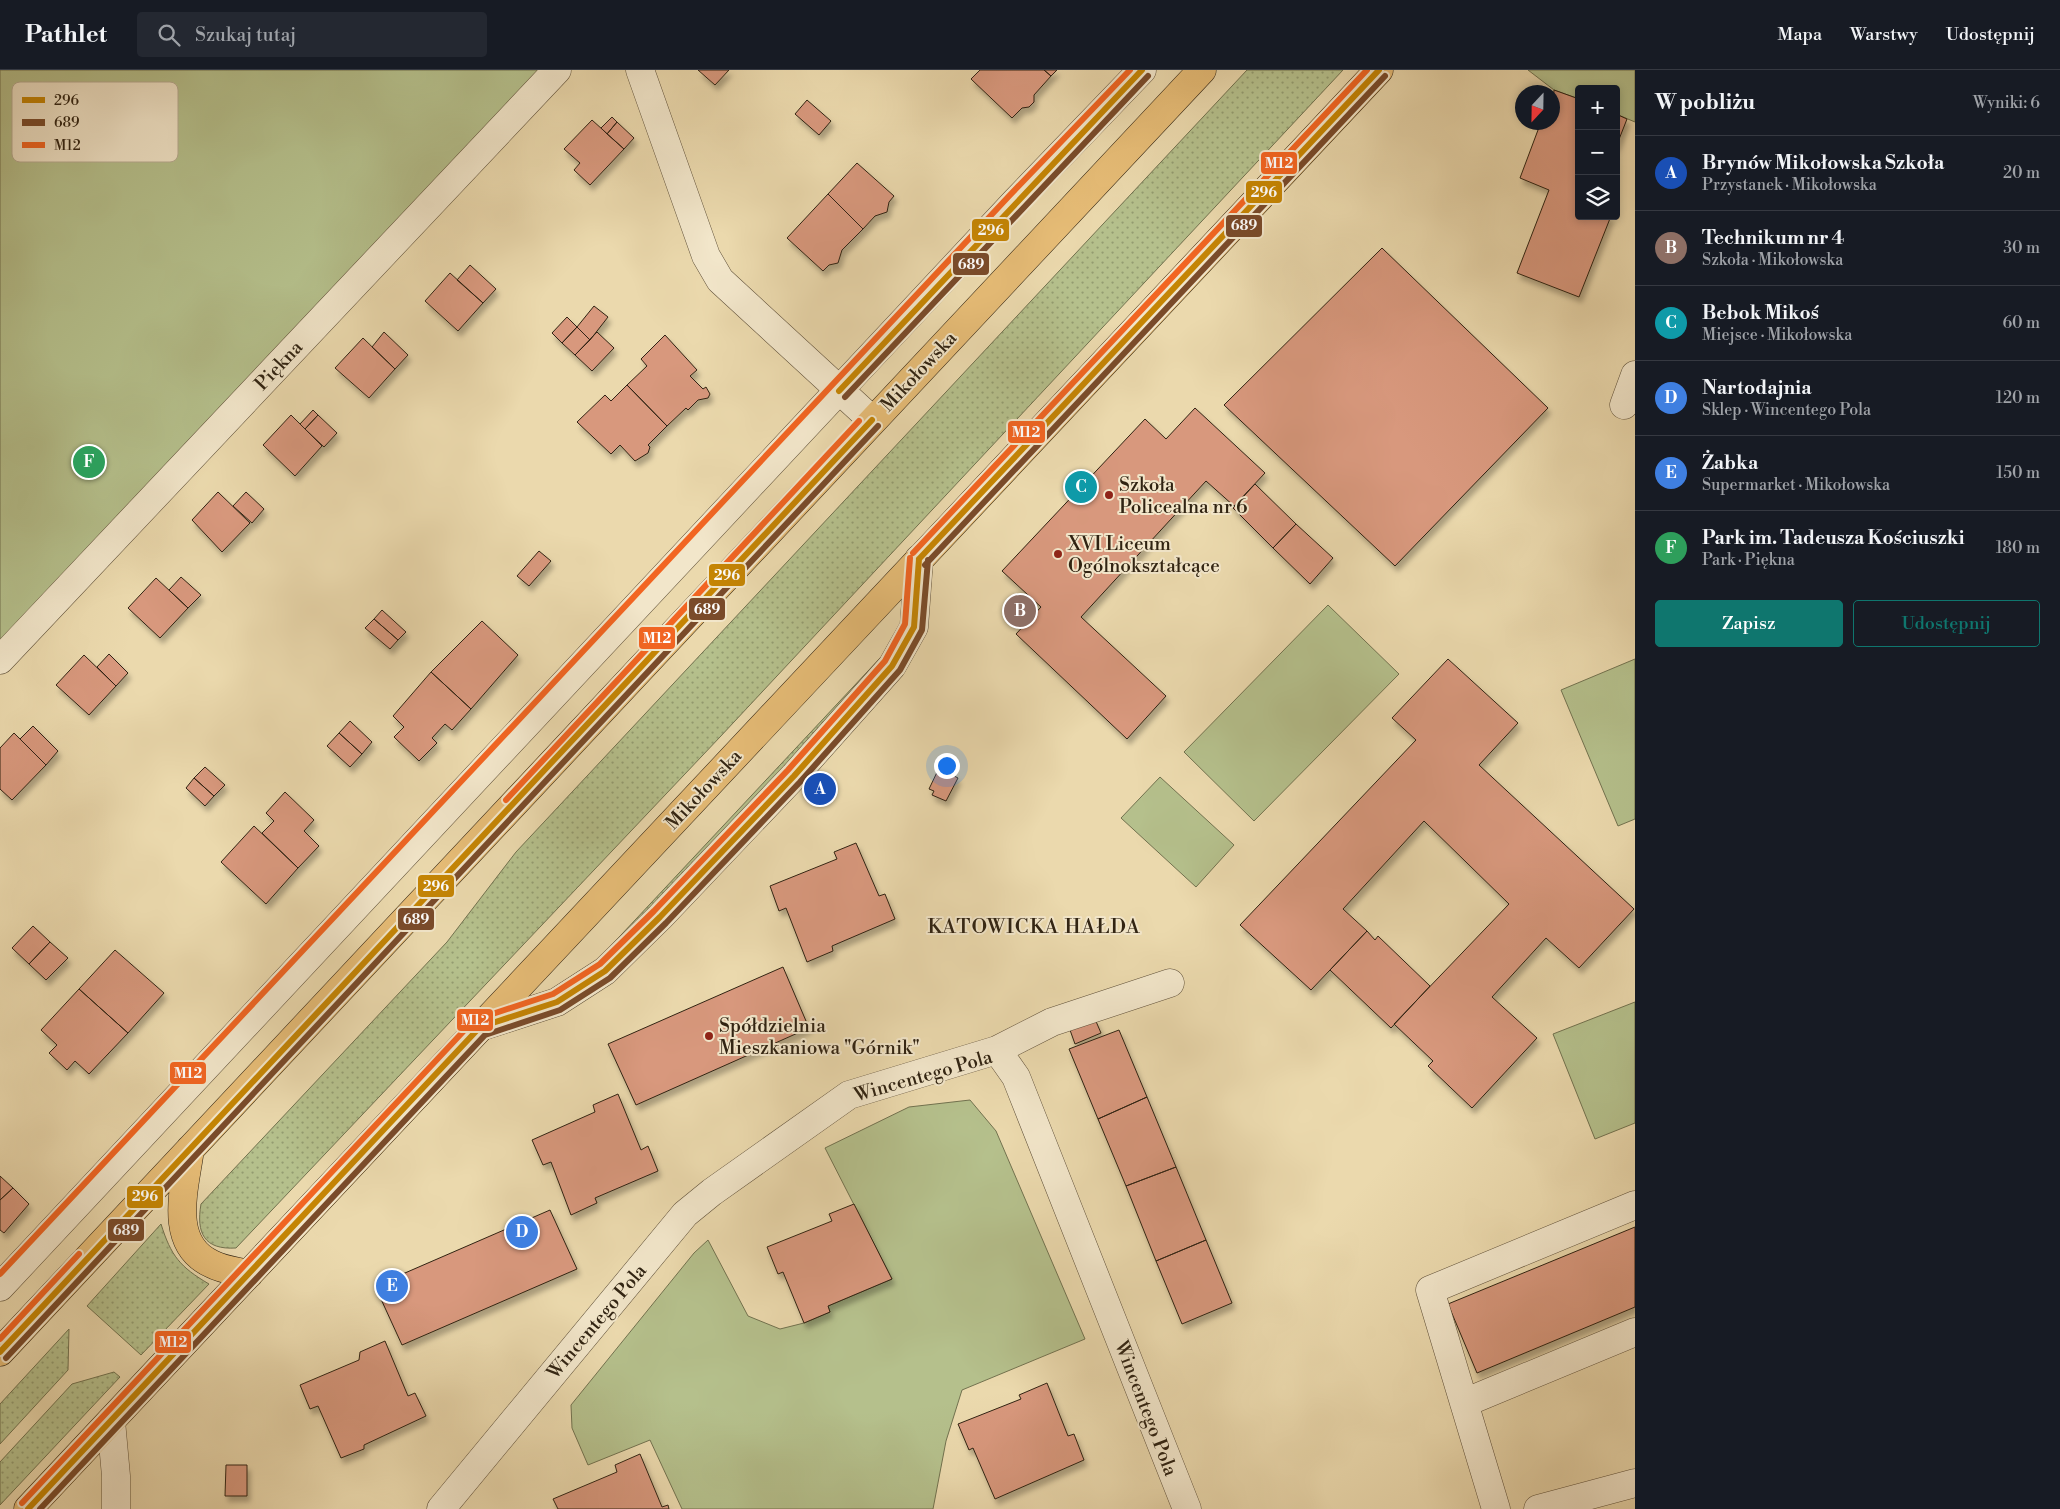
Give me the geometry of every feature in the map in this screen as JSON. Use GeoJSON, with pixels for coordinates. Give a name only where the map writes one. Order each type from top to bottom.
{"type":"FeatureCollection","features":[{"type":"Feature","properties":{"kind":"main road","name":"Mikołowska"},"geometry":{"type":"LineString","coordinates":[[0,1352],[1202,70]]}},
{"type":"Feature","properties":{"kind":"main road","name":"Mikołowska"},"geometry":{"type":"LineString","coordinates":[[28,1509],[1379,70]]}},
{"type":"Feature","properties":{"kind":"main road"},"geometry":{"type":"LineString","coordinates":[[190,1149],[182,1225],[186,1240],[196,1254],[211,1264],[249,1274]]}},
{"type":"Feature","properties":{"kind":"street","name":"Piękna"},"geometry":{"type":"LineString","coordinates":[[0,660],[557,70]]}},
{"type":"Feature","properties":{"kind":"street"},"geometry":{"type":"LineString","coordinates":[[640,70],[706,256],[720,280],[872,420]]}},
{"type":"Feature","properties":{"kind":"street"},"geometry":{"type":"LineString","coordinates":[[0,1287],[1142,70]]}},
{"type":"Feature","properties":{"kind":"street"},"geometry":{"type":"LineString","coordinates":[[1624,405],[1635,375]]}},
{"type":"Feature","properties":{"kind":"street"},"geometry":{"type":"LineString","coordinates":[[480,1026],[557,1002],[605,971],[660,918],[794,776],[892,666],[914,626],[919,559]]}},
{"type":"Feature","properties":{"kind":"street"},"geometry":{"type":"LineString","coordinates":[[997,1050],[1052,1022],[1170,983]]}},
{"type":"Feature","properties":{"kind":"street","name":"Wincentego Pola"},"geometry":{"type":"LineString","coordinates":[[441,1509],[685,1214],[712,1192],[850,1095],[997,1050],[1016,1077],[1186,1509]]}},
{"type":"Feature","properties":{"kind":"street"},"geometry":{"type":"LineString","coordinates":[[1496,1509],[1430,1290],[1635,1205]]}},
{"type":"Feature","properties":{"kind":"street"},"geometry":{"type":"LineString","coordinates":[[1464,1403],[1635,1332]]}},
{"type":"Feature","properties":{"kind":"street"},"geometry":{"type":"LineString","coordinates":[[111,1420],[116,1476],[116,1509]]}},
{"type":"Feature","properties":{"kind":"street"},"geometry":{"type":"LineString","coordinates":[[1538,1509],[1635,1483]]}},
{"type":"Feature","properties":{"kind":"green space"},"geometry":{"type":"Polygon","coordinates":[[[0,70],[555,70],[0,647],[0,70]]]}},
{"type":"Feature","properties":{"kind":"green space"},"geometry":{"type":"Polygon","coordinates":[[[1247,70],[1343,70],[720,737],[236,1248],[225,1248],[210,1243],[201,1231],[201,1204],[447,942],[516,852],[1247,70]]]}},
{"type":"Feature","properties":{"kind":"green space"},"geometry":{"type":"Polygon","coordinates":[[[1528,70],[1635,70],[1635,122],[1620,116],[1620,85],[1575,85],[1575,98],[1560,92],[1560,85],[1548,85],[1528,70]]]}},
{"type":"Feature","properties":{"kind":"green space"},"geometry":{"type":"Polygon","coordinates":[[[1328,605],[1399,674],[1254,821],[1184,752],[1328,605]]]}},
{"type":"Feature","properties":{"kind":"green space"},"geometry":{"type":"Polygon","coordinates":[[[882,656],[887,656],[611,954],[607,950],[882,656]]]}},
{"type":"Feature","properties":{"kind":"green space"},"geometry":{"type":"Polygon","coordinates":[[[1635,659],[1635,819],[1618,826],[1561,690],[1635,659]]]}},
{"type":"Feature","properties":{"kind":"green space"},"geometry":{"type":"Polygon","coordinates":[[[1160,777],[1234,845],[1196,887],[1121,818],[1160,777]]]}},
{"type":"Feature","properties":{"kind":"green space"},"geometry":{"type":"Polygon","coordinates":[[[1635,1002],[1635,1123],[1595,1139],[1553,1034],[1635,1002]]]}},
{"type":"Feature","properties":{"kind":"green space"},"geometry":{"type":"Polygon","coordinates":[[[970,1100],[996,1131],[1085,1339],[962,1390],[946,1441],[933,1509],[682,1509],[650,1440],[588,1465],[572,1428],[571,1405],[694,1253],[708,1240],[748,1316],[780,1329],[804,1323],[830,1312],[828,1306],[892,1279],[825,1148],[909,1107],[970,1100]]]}},
{"type":"Feature","properties":{"kind":"green space"},"geometry":{"type":"Polygon","coordinates":[[[161,1224],[173,1253],[178,1260],[191,1272],[209,1284],[141,1355],[87,1306],[161,1224]]]}},
{"type":"Feature","properties":{"kind":"green space"},"geometry":{"type":"Polygon","coordinates":[[[69,1329],[68,1370],[0,1444],[0,1404],[69,1329]]]}},
{"type":"Feature","properties":{"kind":"green space"},"geometry":{"type":"Polygon","coordinates":[[[114,1372],[120,1377],[0,1505],[0,1462],[72,1384],[114,1372]]]}},
{"type":"Feature","properties":{"kind":"building"},"geometry":{"type":"Polygon","coordinates":[[[698,70],[729,70],[715,85],[698,70]]]}},
{"type":"Feature","properties":{"kind":"building"},"geometry":{"type":"Polygon","coordinates":[[[980,70],[1044,70],[1051,76],[1034,95],[1034,102],[1029,107],[1022,108],[1012,118],[971,79],[980,70]]]}},
{"type":"Feature","properties":{"kind":"building"},"geometry":{"type":"Polygon","coordinates":[[[1044,70],[1057,70],[1051,76],[1044,70]]]}},
{"type":"Feature","properties":{"kind":"building"},"geometry":{"type":"Polygon","coordinates":[[[1560,92],[1575,98],[1575,220],[1609,220],[1579,297],[1517,273],[1549,190],[1520,178],[1538,130],[1560,130],[1560,92]]]}},
{"type":"Feature","properties":{"kind":"building"},"geometry":{"type":"Polygon","coordinates":[[[807,100],[831,121],[819,135],[795,114],[807,100]]]}},
{"type":"Feature","properties":{"kind":"building"},"geometry":{"type":"Polygon","coordinates":[[[1620,116],[1627,119],[1620,137],[1620,116]]]}},
{"type":"Feature","properties":{"kind":"building"},"geometry":{"type":"Polygon","coordinates":[[[612,117],[617,122],[607,134],[601,128],[612,117]]]}},
{"type":"Feature","properties":{"kind":"building"},"geometry":{"type":"Polygon","coordinates":[[[592,120],[624,149],[590,185],[574,170],[580,163],[564,149],[592,120]]]}},
{"type":"Feature","properties":{"kind":"building"},"geometry":{"type":"Polygon","coordinates":[[[617,122],[634,138],[624,149],[607,134],[617,122]]]}},
{"type":"Feature","properties":{"kind":"building"},"geometry":{"type":"Polygon","coordinates":[[[857,163],[894,196],[889,202],[887,212],[875,216],[863,229],[828,194],[857,163]]]}},
{"type":"Feature","properties":{"kind":"building"},"geometry":{"type":"Polygon","coordinates":[[[828,194],[863,229],[842,250],[838,263],[829,265],[823,271],[787,238],[828,194]]]}},
{"type":"Feature","properties":{"kind":"building"},"geometry":{"type":"Polygon","coordinates":[[[1382,248],[1548,408],[1395,566],[1224,405],[1382,248]]]}},
{"type":"Feature","properties":{"kind":"building"},"geometry":{"type":"Polygon","coordinates":[[[470,265],[496,289],[483,303],[457,280],[470,265]]]}},
{"type":"Feature","properties":{"kind":"building"},"geometry":{"type":"Polygon","coordinates":[[[450,273],[483,303],[458,331],[425,301],[450,273]]]}},
{"type":"Feature","properties":{"kind":"building"},"geometry":{"type":"Polygon","coordinates":[[[594,306],[608,317],[590,340],[577,327],[594,306]]]}},
{"type":"Feature","properties":{"kind":"building"},"geometry":{"type":"Polygon","coordinates":[[[567,317],[577,327],[562,343],[552,333],[567,317]]]}},
{"type":"Feature","properties":{"kind":"building"},"geometry":{"type":"Polygon","coordinates":[[[577,327],[590,340],[575,355],[562,343],[577,327]]]}},
{"type":"Feature","properties":{"kind":"building"},"geometry":{"type":"Polygon","coordinates":[[[384,332],[408,355],[395,369],[372,347],[384,332]]]}},
{"type":"Feature","properties":{"kind":"building"},"geometry":{"type":"Polygon","coordinates":[[[597,332],[614,348],[592,371],[575,355],[597,332]]]}},
{"type":"Feature","properties":{"kind":"building"},"geometry":{"type":"Polygon","coordinates":[[[665,335],[697,370],[690,376],[703,389],[706,387],[710,394],[708,398],[698,400],[688,410],[686,408],[667,426],[627,385],[647,366],[641,359],[665,335]]]}},
{"type":"Feature","properties":{"kind":"building"},"geometry":{"type":"Polygon","coordinates":[[[363,338],[395,369],[369,398],[335,368],[363,338]]]}},
{"type":"Feature","properties":{"kind":"building"},"geometry":{"type":"Polygon","coordinates":[[[627,385],[667,426],[648,445],[650,447],[648,453],[635,461],[620,445],[611,454],[577,422],[605,395],[611,401],[627,385]]]}},
{"type":"Feature","properties":{"kind":"building"},"geometry":{"type":"Polygon","coordinates":[[[1195,408],[1265,473],[1234,506],[1206,481],[1081,617],[1166,696],[1127,739],[1016,634],[1041,607],[1002,571],[1145,419],[1166,439],[1195,408]]]}},
{"type":"Feature","properties":{"kind":"building"},"geometry":{"type":"Polygon","coordinates":[[[313,410],[318,415],[305,429],[300,424],[313,410]]]}},
{"type":"Feature","properties":{"kind":"building"},"geometry":{"type":"Polygon","coordinates":[[[291,415],[322,446],[295,476],[263,445],[291,415]]]}},
{"type":"Feature","properties":{"kind":"building"},"geometry":{"type":"Polygon","coordinates":[[[318,415],[337,433],[324,447],[305,429],[318,415]]]}},
{"type":"Feature","properties":{"kind":"building"},"geometry":{"type":"Polygon","coordinates":[[[1255,484],[1296,524],[1273,548],[1233,508],[1255,484]]]}},
{"type":"Feature","properties":{"kind":"building"},"geometry":{"type":"Polygon","coordinates":[[[218,492],[250,523],[222,552],[192,520],[218,492]]]}},
{"type":"Feature","properties":{"kind":"building"},"geometry":{"type":"Polygon","coordinates":[[[246,492],[264,509],[252,523],[233,506],[246,492]]]}},
{"type":"Feature","properties":{"kind":"building"},"geometry":{"type":"Polygon","coordinates":[[[1296,524],[1333,558],[1310,584],[1273,548],[1296,524]]]}},
{"type":"Feature","properties":{"kind":"building"},"geometry":{"type":"Polygon","coordinates":[[[539,551],[551,561],[529,586],[517,576],[539,551]]]}},
{"type":"Feature","properties":{"kind":"building"},"geometry":{"type":"Polygon","coordinates":[[[181,577],[201,595],[188,608],[169,590],[181,577]]]}},
{"type":"Feature","properties":{"kind":"building"},"geometry":{"type":"Polygon","coordinates":[[[156,578],[188,608],[160,638],[128,608],[156,578]]]}},
{"type":"Feature","properties":{"kind":"building"},"geometry":{"type":"Polygon","coordinates":[[[382,610],[406,632],[398,640],[374,619],[382,610]]]}},
{"type":"Feature","properties":{"kind":"building"},"geometry":{"type":"Polygon","coordinates":[[[374,619],[398,640],[390,649],[365,628],[374,619]]]}},
{"type":"Feature","properties":{"kind":"building"},"geometry":{"type":"Polygon","coordinates":[[[482,621],[518,655],[471,709],[431,672],[482,621]]]}},
{"type":"Feature","properties":{"kind":"building"},"geometry":{"type":"Polygon","coordinates":[[[109,654],[128,673],[116,686],[97,667],[109,654]]]}},
{"type":"Feature","properties":{"kind":"building"},"geometry":{"type":"Polygon","coordinates":[[[84,655],[116,686],[89,715],[56,685],[84,655]]]}},
{"type":"Feature","properties":{"kind":"building"},"geometry":{"type":"Polygon","coordinates":[[[1448,659],[1518,723],[1479,765],[1634,909],[1579,968],[1546,938],[1492,997],[1537,1038],[1472,1108],[1428,1066],[1433,1061],[1394,1024],[1509,904],[1424,821],[1343,909],[1367,931],[1311,990],[1240,925],[1416,740],[1392,718],[1448,659]]]}},
{"type":"Feature","properties":{"kind":"building"},"geometry":{"type":"Polygon","coordinates":[[[431,672],[471,709],[452,730],[445,724],[432,738],[437,743],[419,761],[394,737],[404,727],[393,716],[431,672]]]}},
{"type":"Feature","properties":{"kind":"building"},"geometry":{"type":"Polygon","coordinates":[[[350,721],[372,742],[362,754],[339,733],[350,721]]]}},
{"type":"Feature","properties":{"kind":"building"},"geometry":{"type":"Polygon","coordinates":[[[33,726],[58,751],[46,765],[20,739],[33,726]]]}},
{"type":"Feature","properties":{"kind":"building"},"geometry":{"type":"Polygon","coordinates":[[[14,733],[46,765],[12,800],[0,789],[0,748],[14,733]]]}},
{"type":"Feature","properties":{"kind":"building"},"geometry":{"type":"Polygon","coordinates":[[[339,733],[362,754],[350,767],[327,746],[339,733]]]}},
{"type":"Feature","properties":{"kind":"building"},"geometry":{"type":"Polygon","coordinates":[[[205,767],[225,785],[214,796],[194,778],[205,767]]]}},
{"type":"Feature","properties":{"kind":"building"},"geometry":{"type":"Polygon","coordinates":[[[939,768],[958,778],[946,801],[932,795],[934,791],[929,789],[939,768]]]}},
{"type":"Feature","properties":{"kind":"building"},"geometry":{"type":"Polygon","coordinates":[[[194,778],[214,796],[205,806],[186,788],[194,778]]]}},
{"type":"Feature","properties":{"kind":"building"},"geometry":{"type":"Polygon","coordinates":[[[285,792],[314,820],[304,831],[319,846],[298,868],[262,833],[274,821],[266,813],[285,792]]]}},
{"type":"Feature","properties":{"kind":"building"},"geometry":{"type":"Polygon","coordinates":[[[254,826],[298,868],[266,904],[221,862],[254,826]]]}},
{"type":"Feature","properties":{"kind":"building"},"geometry":{"type":"Polygon","coordinates":[[[856,843],[879,896],[885,894],[895,919],[832,946],[833,951],[807,962],[786,908],[779,911],[770,886],[837,859],[834,852],[856,843]]]}},
{"type":"Feature","properties":{"kind":"building"},"geometry":{"type":"Polygon","coordinates":[[[33,926],[50,942],[29,964],[12,948],[33,926]]]}},
{"type":"Feature","properties":{"kind":"building"},"geometry":{"type":"Polygon","coordinates":[[[1367,931],[1375,940],[1378,936],[1430,986],[1391,1028],[1330,970],[1367,931]]]}},
{"type":"Feature","properties":{"kind":"building"},"geometry":{"type":"Polygon","coordinates":[[[50,942],[68,958],[46,980],[29,964],[50,942]]]}},
{"type":"Feature","properties":{"kind":"building"},"geometry":{"type":"Polygon","coordinates":[[[115,950],[164,993],[128,1033],[79,989],[115,950]]]}},
{"type":"Feature","properties":{"kind":"building","name":"Spółdzielnia Mieszkaniowa \"Górnik\""},"geometry":{"type":"Polygon","coordinates":[[[783,967],[809,1028],[636,1105],[608,1044],[783,967]]]}},
{"type":"Feature","properties":{"kind":"building"},"geometry":{"type":"Polygon","coordinates":[[[79,989],[128,1033],[89,1074],[75,1061],[67,1070],[49,1053],[57,1045],[41,1030],[79,989]]]}},
{"type":"Feature","properties":{"kind":"building"},"geometry":{"type":"Polygon","coordinates":[[[1095,1019],[1101,1033],[1075,1044],[1070,1030],[1095,1019]]]}},
{"type":"Feature","properties":{"kind":"building"},"geometry":{"type":"Polygon","coordinates":[[[1119,1030],[1147,1097],[1098,1119],[1069,1049],[1119,1030]]]}},
{"type":"Feature","properties":{"kind":"building"},"geometry":{"type":"Polygon","coordinates":[[[618,1094],[641,1150],[648,1146],[658,1171],[595,1198],[597,1203],[571,1215],[551,1162],[543,1165],[532,1140],[595,1112],[593,1105],[618,1094]]]}},
{"type":"Feature","properties":{"kind":"building"},"geometry":{"type":"Polygon","coordinates":[[[1147,1097],[1176,1167],[1126,1186],[1098,1119],[1147,1097]]]}},
{"type":"Feature","properties":{"kind":"building"},"geometry":{"type":"Polygon","coordinates":[[[1176,1167],[1206,1240],[1156,1261],[1126,1186],[1176,1167]]]}},
{"type":"Feature","properties":{"kind":"building"},"geometry":{"type":"Polygon","coordinates":[[[0,1176],[13,1188],[0,1200],[0,1176]]]}},
{"type":"Feature","properties":{"kind":"building"},"geometry":{"type":"Polygon","coordinates":[[[13,1188],[29,1204],[4,1233],[0,1230],[0,1200],[13,1188]]]}},
{"type":"Feature","properties":{"kind":"building"},"geometry":{"type":"Polygon","coordinates":[[[854,1204],[892,1279],[828,1306],[830,1312],[804,1323],[783,1272],[778,1274],[767,1247],[832,1221],[829,1214],[854,1204]]]}},
{"type":"Feature","properties":{"kind":"building"},"geometry":{"type":"Polygon","coordinates":[[[550,1210],[577,1269],[402,1345],[375,1286],[550,1210]]]}},
{"type":"Feature","properties":{"kind":"building"},"geometry":{"type":"Polygon","coordinates":[[[1635,1227],[1635,1307],[1477,1373],[1448,1304],[1635,1227]]]}},
{"type":"Feature","properties":{"kind":"building"},"geometry":{"type":"Polygon","coordinates":[[[1206,1240],[1232,1303],[1182,1324],[1156,1261],[1206,1240]]]}},
{"type":"Feature","properties":{"kind":"building"},"geometry":{"type":"Polygon","coordinates":[[[385,1341],[408,1396],[415,1393],[426,1416],[364,1445],[364,1449],[341,1458],[318,1406],[310,1409],[300,1385],[359,1360],[360,1352],[385,1341]]]}},
{"type":"Feature","properties":{"kind":"building"},"geometry":{"type":"Polygon","coordinates":[[[1047,1383],[1068,1436],[1074,1434],[1084,1460],[995,1499],[973,1448],[969,1450],[958,1424],[1021,1399],[1019,1395],[1047,1383]]]}},
{"type":"Feature","properties":{"kind":"building"},"geometry":{"type":"Polygon","coordinates":[[[640,1454],[662,1507],[668,1505],[669,1509],[558,1509],[553,1499],[617,1472],[615,1465],[640,1454]]]}},
{"type":"Feature","properties":{"kind":"building"},"geometry":{"type":"Polygon","coordinates":[[[226,1465],[247,1465],[247,1496],[225,1496],[226,1465]]]}},
{"type":"Feature","properties":{"kind":"transit line","name":"M12"},"geometry":{"type":"LineString","coordinates":[[0,1274],[1010,195],[1130,70]]}},
{"type":"Feature","properties":{"kind":"transit line","name":"296"},"geometry":{"type":"LineString","coordinates":[[839,391],[1142,70]]}},
{"type":"Feature","properties":{"kind":"transit line","name":"M12"},"geometry":{"type":"LineString","coordinates":[[913,553],[1367,70]]}},
{"type":"Feature","properties":{"kind":"transit line","name":"296"},"geometry":{"type":"LineString","coordinates":[[919,559],[1379,70]]}},
{"type":"Feature","properties":{"kind":"transit line","name":"689"},"geometry":{"type":"LineString","coordinates":[[845,397],[1148,76]]}},
{"type":"Feature","properties":{"kind":"transit line","name":"689"},"geometry":{"type":"LineString","coordinates":[[925,565],[1385,76]]}},
{"type":"Feature","properties":{"kind":"transit line","name":"296"},"geometry":{"type":"LineString","coordinates":[[0,1352],[872,420]]}},
{"type":"Feature","properties":{"kind":"transit line","name":"M12"},"geometry":{"type":"LineString","coordinates":[[506,800],[859,421]]}},
{"type":"Feature","properties":{"kind":"transit line","name":"689"},"geometry":{"type":"LineString","coordinates":[[6,1358],[878,426]]}},
{"type":"Feature","properties":{"kind":"transit line","name":"M12"},"geometry":{"type":"LineString","coordinates":[[22,1503],[474,1020],[553,994],[600,964],[654,911],[788,770],[885,661],[905,624],[910,558]]}},
{"type":"Feature","properties":{"kind":"transit line","name":"296"},"geometry":{"type":"LineString","coordinates":[[28,1509],[480,1027],[557,1002],[605,971],[660,917],[794,776],[892,666],[914,627],[919,559]]}},
{"type":"Feature","properties":{"kind":"transit line","name":"689"},"geometry":{"type":"LineString","coordinates":[[40,1509],[485,1035],[560,1010],[610,978],[666,923],[800,782],[900,670],[922,630],[928,560]]}},
{"type":"Feature","properties":{"kind":"transit line","name":"M12"},"geometry":{"type":"LineString","coordinates":[[0,1339],[79,1254]]}},
{"type":"Feature","properties":{"kind":"place","name":"Park im. Tadeusza Kościuszki"},"geometry":{"type":"Point","coordinates":[89,462]}},
{"type":"Feature","properties":{"kind":"place","name":"Bebok Mikoś"},"geometry":{"type":"Point","coordinates":[1081,487]}},
{"type":"Feature","properties":{"kind":"place","name":"Szkoła Policealna nr 6"},"geometry":{"type":"Point","coordinates":[1109,495]}},
{"type":"Feature","properties":{"kind":"place","name":"XVI Liceum Ogólnokształcące"},"geometry":{"type":"Point","coordinates":[1058,554]}},
{"type":"Feature","properties":{"kind":"place","name":"Technikum nr 4"},"geometry":{"type":"Point","coordinates":[1020,611]}},
{"type":"Feature","properties":{"kind":"place","name":"Brynów Mikołowska Szkoła"},"geometry":{"type":"Point","coordinates":[820,789]}},
{"type":"Feature","properties":{"kind":"place","name":"Spółdzielnia Mieszkaniowa \"Górnik\""},"geometry":{"type":"Point","coordinates":[709,1036]}},
{"type":"Feature","properties":{"kind":"place","name":"Nartodajnia"},"geometry":{"type":"Point","coordinates":[522,1232]}},
{"type":"Feature","properties":{"kind":"place","name":"Żabka"},"geometry":{"type":"Point","coordinates":[392,1286]}},
{"type":"Feature","properties":{"kind":"district","name":"KATOWICKA HAŁDA"},"geometry":{"type":"Point","coordinates":[1034,926]}}]}
